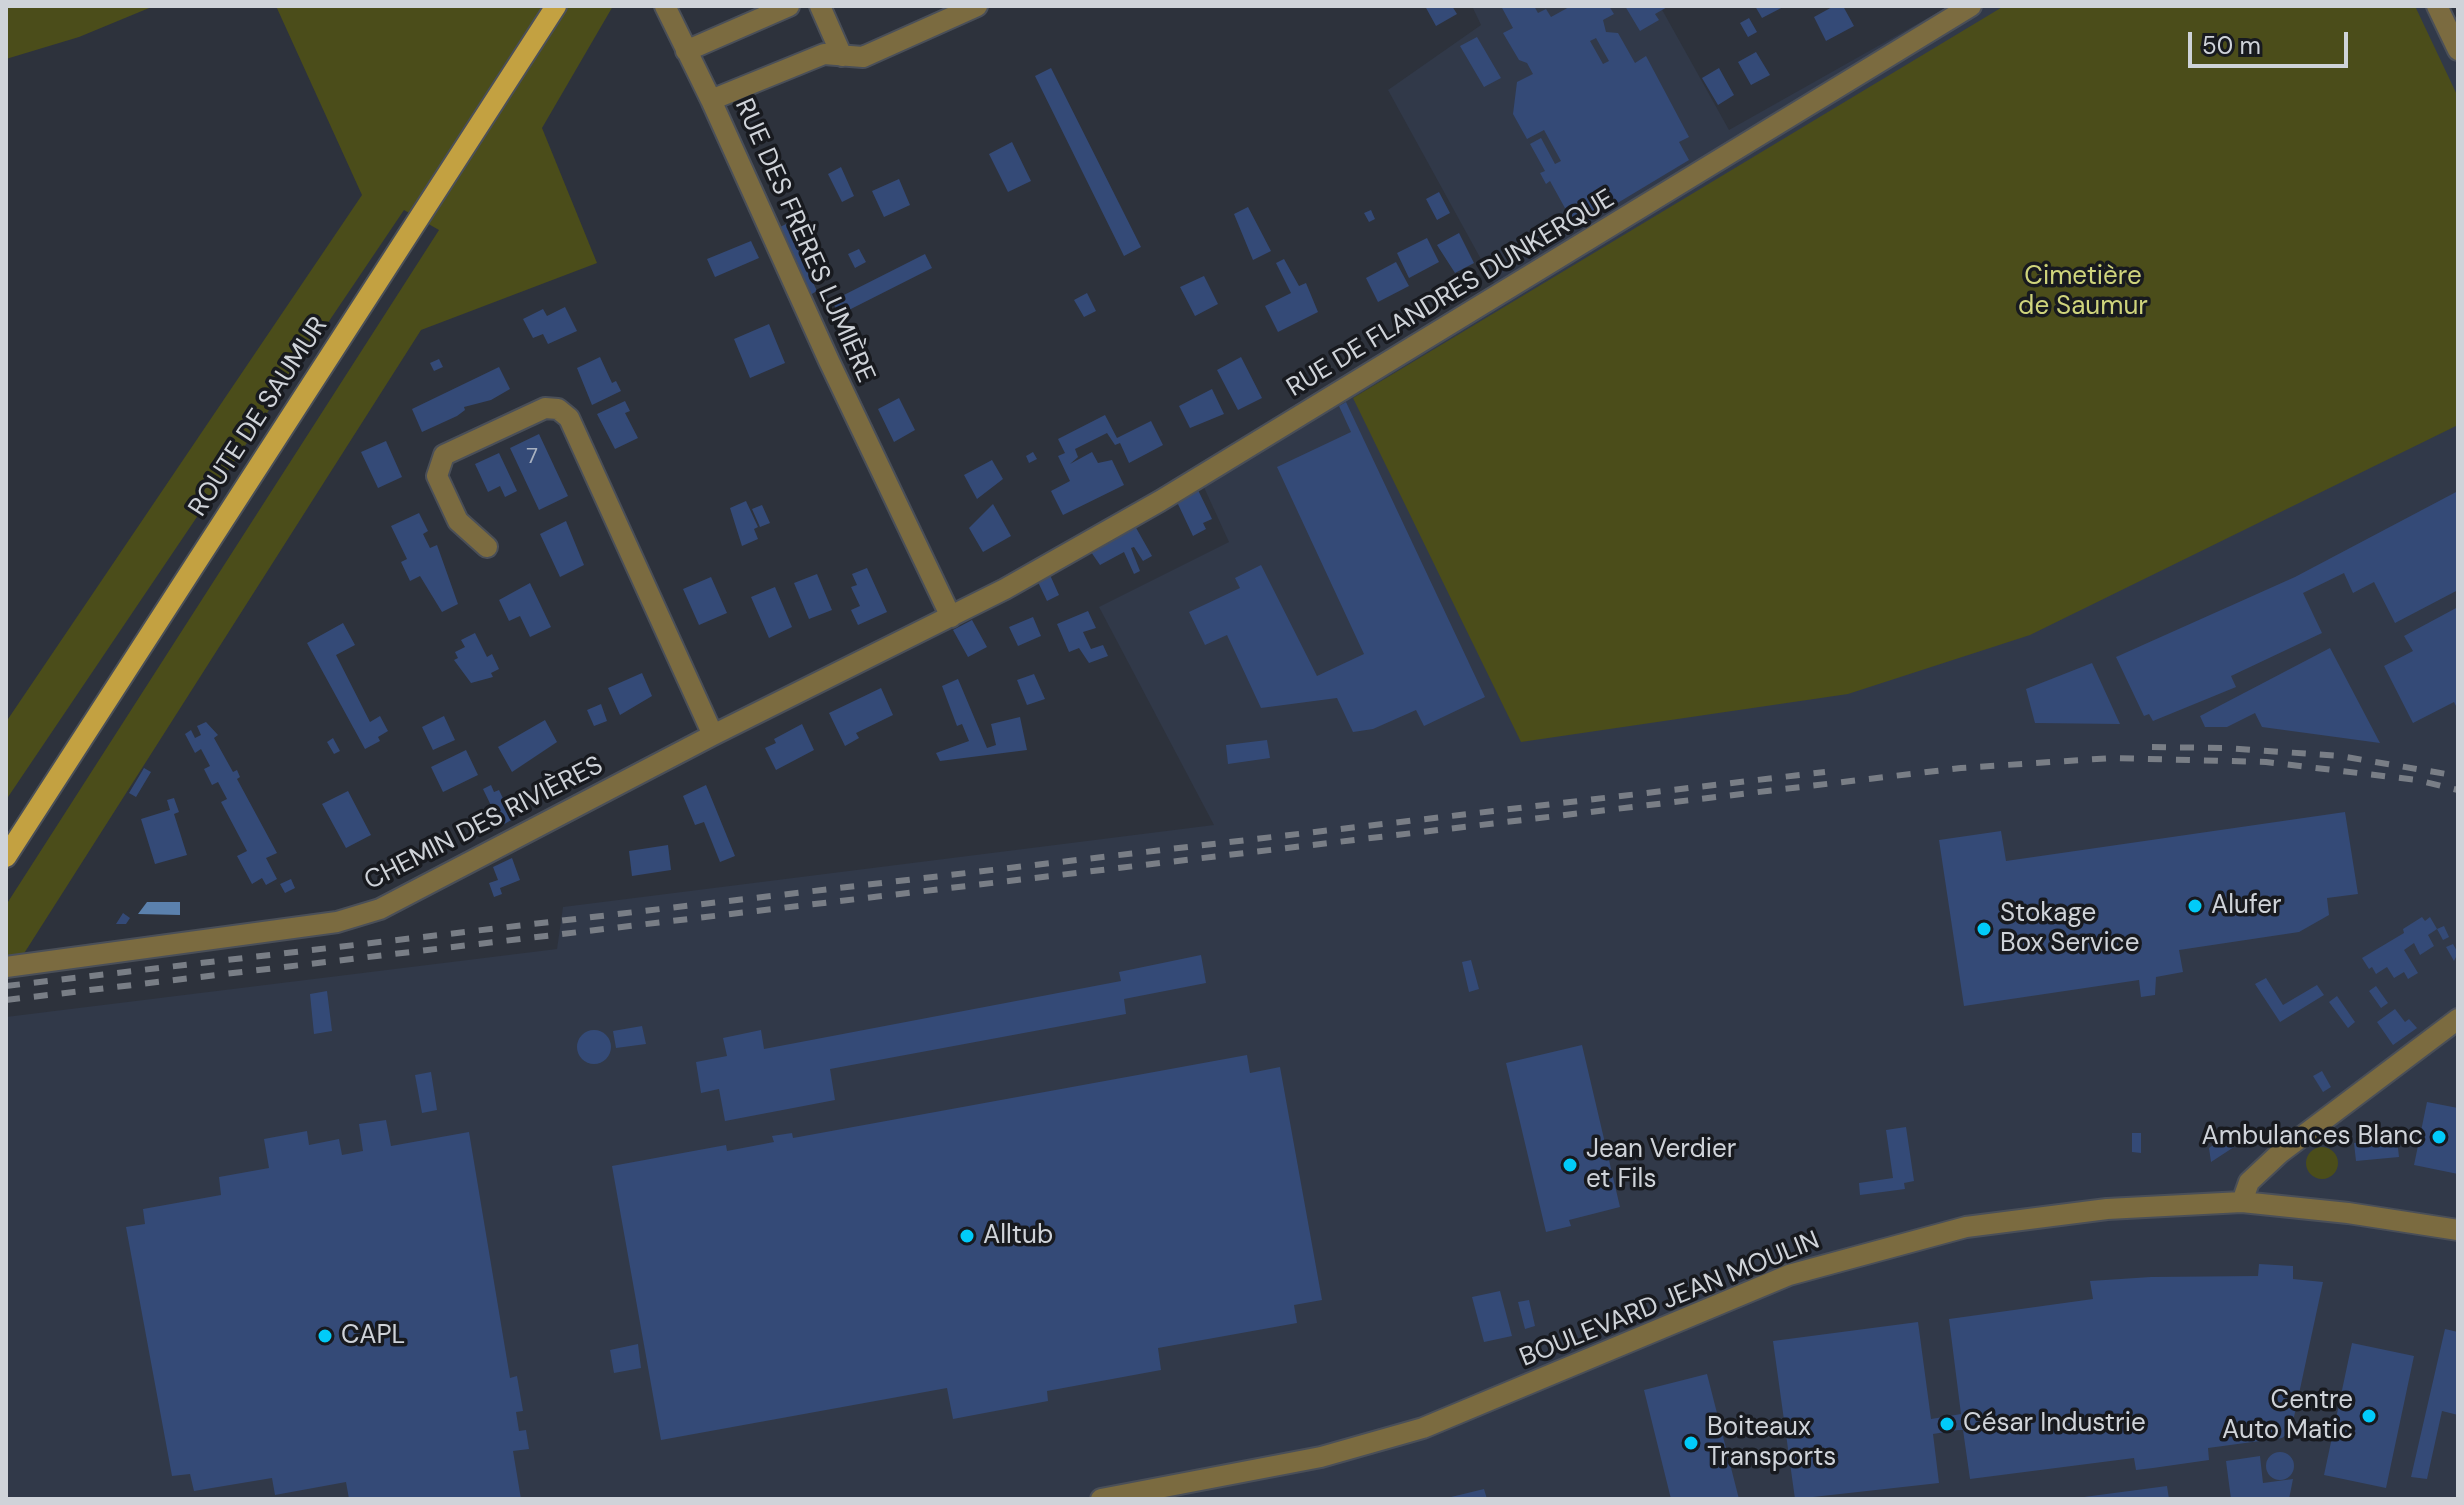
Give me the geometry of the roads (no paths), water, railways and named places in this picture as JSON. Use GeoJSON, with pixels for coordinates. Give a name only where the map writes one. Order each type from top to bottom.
{"type":"FeatureCollection","features":[{"type":"Feature","properties":{"kind":"main road","name":"ROUTE DE SAUMUR"},"geometry":{"type":"LineString","coordinates":[[6,857],[556,6]]}},
{"type":"Feature","properties":{"kind":"street"},"geometry":{"type":"LineString","coordinates":[[665,6],[711,100]]}},
{"type":"Feature","properties":{"kind":"street"},"geometry":{"type":"LineString","coordinates":[[686,51],[789,6]]}},
{"type":"Feature","properties":{"kind":"street"},"geometry":{"type":"LineString","coordinates":[[820,6],[842,56]]}},
{"type":"Feature","properties":{"kind":"street","name":"RUE DES FRÈRES LUMIÈRE"},"geometry":{"type":"LineString","coordinates":[[951,617],[829,361],[711,100],[824,54],[863,57],[977,6]]}},
{"type":"Feature","properties":{"kind":"street","name":"RUE DE FLANDRES DUNKERQUE"},"geometry":{"type":"LineString","coordinates":[[951,617],[1201,477],[1971,6]]}},
{"type":"Feature","properties":{"kind":"street"},"geometry":{"type":"LineString","coordinates":[[2437,6],[2458,50]]}},
{"type":"Feature","properties":{"kind":"street"},"geometry":{"type":"LineString","coordinates":[[487,547],[458,521],[437,476],[444,455],[545,408],[558,409],[569,418],[713,735]]}},
{"type":"Feature","properties":{"kind":"street","name":"CHEMIN DES RIVIÈRES"},"geometry":{"type":"LineString","coordinates":[[6,967],[337,922],[380,909],[713,735],[951,617]]}},
{"type":"Feature","properties":{"kind":"street"},"geometry":{"type":"LineString","coordinates":[[2242,1202],[2249,1182],[2280,1153],[2458,1019]]}},
{"type":"Feature","properties":{"kind":"street","name":"BOULEVARD JEAN MOULIN"},"geometry":{"type":"LineString","coordinates":[[1101,1499],[1321,1457],[1423,1428],[1789,1275],[1966,1227],[2107,1209],[2242,1202],[2348,1213],[2458,1230]]}},
{"type":"Feature","properties":{"kind":"water"},"geometry":{"type":"Polygon","coordinates":[[[147,902],[180,902],[180,915],[138,914],[147,902]]]}},
{"type":"Feature","properties":{"kind":"railway"},"geometry":{"type":"LineString","coordinates":[[2152,747],[2226,748],[2340,756],[2458,776]]}},
{"type":"Feature","properties":{"kind":"railway"},"geometry":{"type":"LineString","coordinates":[[6,1000],[1961,768],[2112,758],[2266,762],[2417,780],[2458,790]]}},
{"type":"Feature","properties":{"kind":"railway"},"geometry":{"type":"LineString","coordinates":[[6,986],[1825,772]]}},
{"type":"Feature","properties":{"kind":"place","name":"Alufer"},"geometry":{"type":"Point","coordinates":[2195,906]}},
{"type":"Feature","properties":{"kind":"place","name":"Stokage Box Service"},"geometry":{"type":"Point","coordinates":[1984,929]}},
{"type":"Feature","properties":{"kind":"place","name":"Ambulances Blanc"},"geometry":{"type":"Point","coordinates":[2439,1137]}},
{"type":"Feature","properties":{"kind":"place","name":"Jean Verdier et Fils"},"geometry":{"type":"Point","coordinates":[1570,1165]}},
{"type":"Feature","properties":{"kind":"place","name":"Alltub"},"geometry":{"type":"Point","coordinates":[967,1236]}},
{"type":"Feature","properties":{"kind":"place","name":"CAPL"},"geometry":{"type":"Point","coordinates":[325,1336]}},
{"type":"Feature","properties":{"kind":"place","name":"Centre Auto Matic"},"geometry":{"type":"Point","coordinates":[2369,1416]}},
{"type":"Feature","properties":{"kind":"place","name":"César Industrie"},"geometry":{"type":"Point","coordinates":[1947,1424]}},
{"type":"Feature","properties":{"kind":"place","name":"Boiteaux Transports"},"geometry":{"type":"Point","coordinates":[1691,1443]}},
{"type":"Feature","properties":{"kind":"park label","name":"Cimetière de Saumur"},"geometry":{"type":"Point","coordinates":[2083,292]}}]}
